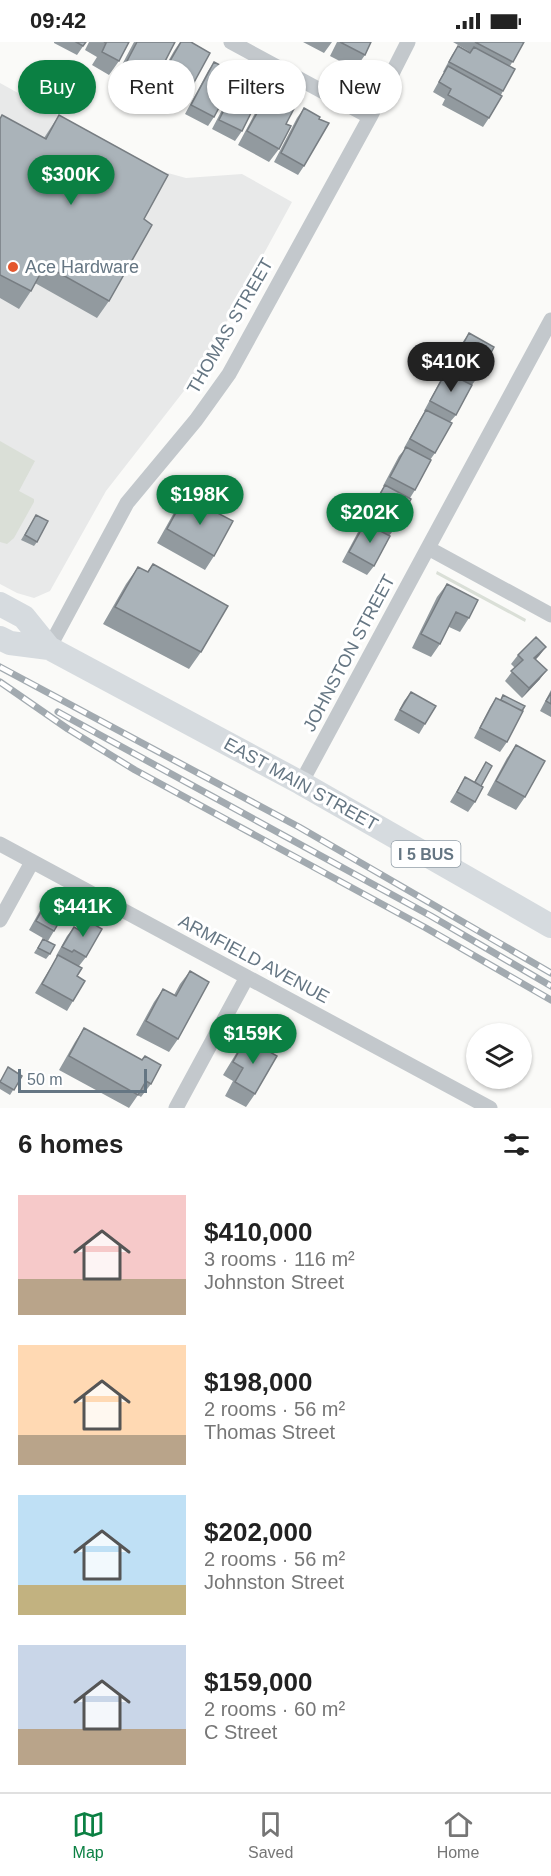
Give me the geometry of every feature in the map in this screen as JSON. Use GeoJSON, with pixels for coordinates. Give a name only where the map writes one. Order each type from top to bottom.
{"type":"FeatureCollection","features":[{"type":"Feature","properties":{"kind":"main road","name":"EAST MAIN STREET"},"geometry":{"type":"LineString","coordinates":[[0,604],[24,617],[49,648]]}},
{"type":"Feature","properties":{"kind":"main road","name":"EAST MAIN STREET"},"geometry":{"type":"LineString","coordinates":[[0,638],[10,643],[49,648],[301,783],[551,926]]}},
{"type":"Feature","properties":{"kind":"street"},"geometry":{"type":"LineString","coordinates":[[231,42],[370,117]]}},
{"type":"Feature","properties":{"kind":"street","name":"THOMAS STREET"},"geometry":{"type":"LineString","coordinates":[[49,648],[106,538],[127,503],[196,420],[229,374],[370,117],[408,42]]}},
{"type":"Feature","properties":{"kind":"street","name":"JOHNSTON STREET"},"geometry":{"type":"LineString","coordinates":[[301,783],[551,320]]}},
{"type":"Feature","properties":{"kind":"street"},"geometry":{"type":"LineString","coordinates":[[428,548],[551,615]]}},
{"type":"Feature","properties":{"kind":"street","name":"ARMFIELD AVENUE"},"geometry":{"type":"LineString","coordinates":[[0,844],[247,977],[461,1101],[490,1108]]}},
{"type":"Feature","properties":{"kind":"street"},"geometry":{"type":"LineString","coordinates":[[0,920],[32,862]]}},
{"type":"Feature","properties":{"kind":"street"},"geometry":{"type":"LineString","coordinates":[[176,1108],[247,977]]}},
{"type":"Feature","properties":{"kind":"shaded area"},"geometry":{"type":"Polygon","coordinates":[[[0,83],[18,93],[18,114],[56,114],[157,170],[186,178],[242,174],[292,202],[201,369],[106,491],[50,591],[34,598],[17,593],[0,584],[0,83]]]}},
{"type":"Feature","properties":{"kind":"shaded area"},"geometry":{"type":"Polygon","coordinates":[[[0,441],[35,461],[19,491],[34,499],[34,502],[14,538],[7,544],[0,542],[0,441]]]}},
{"type":"Feature","properties":{"kind":"shaded area"},"geometry":{"type":"Polygon","coordinates":[[[437,571],[526,619],[525,622],[436,574],[437,571]]]}},
{"type":"Feature","properties":{"kind":"building"},"geometry":{"type":"Polygon","coordinates":[[[104,42],[129,42],[120,60],[102,52],[106,43],[104,42]]]}},
{"type":"Feature","properties":{"kind":"building"},"geometry":{"type":"Polygon","coordinates":[[[137,42],[175,42],[166,60],[128,60],[137,42]]]}},
{"type":"Feature","properties":{"kind":"building"},"geometry":{"type":"Polygon","coordinates":[[[181,42],[191,42],[210,53],[195,80],[195,60],[171,60],[181,42]]]}},
{"type":"Feature","properties":{"kind":"building"},"geometry":{"type":"Polygon","coordinates":[[[340,42],[371,42],[365,55],[340,42]]]}},
{"type":"Feature","properties":{"kind":"building"},"geometry":{"type":"Polygon","coordinates":[[[475,42],[524,42],[513,62],[475,42]]]}},
{"type":"Feature","properties":{"kind":"building"},"geometry":{"type":"Polygon","coordinates":[[[458,46],[470,53],[474,47],[515,69],[503,91],[449,62],[458,46]]]}},
{"type":"Feature","properties":{"kind":"building"},"geometry":{"type":"Polygon","coordinates":[[[448,66],[502,96],[489,118],[448,95],[451,89],[439,82],[448,66]]]}},
{"type":"Feature","properties":{"kind":"building"},"geometry":{"type":"Polygon","coordinates":[[[207,75],[207,113],[195,107],[195,98],[207,75]]]}},
{"type":"Feature","properties":{"kind":"building"},"geometry":{"type":"Polygon","coordinates":[[[306,109],[329,123],[304,166],[281,153],[301,114],[306,114],[306,109]]]}},
{"type":"Feature","properties":{"kind":"building"},"geometry":{"type":"Polygon","coordinates":[[[222,114],[250,114],[242,131],[219,120],[222,114]]]}},
{"type":"Feature","properties":{"kind":"building"},"geometry":{"type":"Polygon","coordinates":[[[256,114],[291,114],[286,124],[291,126],[279,149],[247,131],[256,114]]]}},
{"type":"Feature","properties":{"kind":"building"},"geometry":{"type":"Polygon","coordinates":[[[2,115],[46,139],[59,115],[168,175],[144,219],[152,225],[109,301],[45,265],[31,291],[0,275],[0,119],[2,115]]]}},
{"type":"Feature","properties":{"kind":"building"},"geometry":{"type":"Polygon","coordinates":[[[469,333],[494,347],[478,377],[453,363],[469,333]]]}},
{"type":"Feature","properties":{"kind":"building"},"geometry":{"type":"Polygon","coordinates":[[[446,372],[472,385],[456,415],[430,401],[446,372]]]}},
{"type":"Feature","properties":{"kind":"building"},"geometry":{"type":"Polygon","coordinates":[[[426,410],[452,423],[435,453],[410,439],[426,410]]]}},
{"type":"Feature","properties":{"kind":"building"},"geometry":{"type":"Polygon","coordinates":[[[406,447],[431,460],[415,490],[390,477],[406,447]]]}},
{"type":"Feature","properties":{"kind":"building"},"geometry":{"type":"Polygon","coordinates":[[[385,485],[411,499],[395,528],[369,515],[385,485]]]}},
{"type":"Feature","properties":{"kind":"building"},"geometry":{"type":"Polygon","coordinates":[[[185,496],[233,521],[214,556],[167,529],[185,496]]]}},
{"type":"Feature","properties":{"kind":"building"},"geometry":{"type":"Polygon","coordinates":[[[36,515],[48,521],[37,542],[25,535],[36,515]]]}},
{"type":"Feature","properties":{"kind":"building"},"geometry":{"type":"Polygon","coordinates":[[[365,523],[390,536],[374,566],[349,552],[365,523]]]}},
{"type":"Feature","properties":{"kind":"building"},"geometry":{"type":"Polygon","coordinates":[[[153,564],[228,606],[201,652],[115,607],[138,567],[148,572],[153,564]]]}},
{"type":"Feature","properties":{"kind":"building"},"geometry":{"type":"Polygon","coordinates":[[[447,584],[478,600],[469,618],[456,612],[440,644],[421,634],[447,584]]]}},
{"type":"Feature","properties":{"kind":"building"},"geometry":{"type":"Polygon","coordinates":[[[536,637],[546,647],[534,658],[547,670],[529,688],[511,671],[523,660],[518,655],[536,637]]]}},
{"type":"Feature","properties":{"kind":"building"},"geometry":{"type":"Polygon","coordinates":[[[411,692],[436,706],[425,724],[400,710],[411,692]]]}},
{"type":"Feature","properties":{"kind":"building"},"geometry":{"type":"Polygon","coordinates":[[[551,693],[551,704],[546,701],[551,693]]]}},
{"type":"Feature","properties":{"kind":"building"},"geometry":{"type":"Polygon","coordinates":[[[503,695],[525,706],[522,711],[501,700],[503,695]]]}},
{"type":"Feature","properties":{"kind":"building"},"geometry":{"type":"Polygon","coordinates":[[[496,698],[523,711],[507,742],[480,728],[496,698]]]}},
{"type":"Feature","properties":{"kind":"building"},"geometry":{"type":"Polygon","coordinates":[[[516,745],[545,761],[525,797],[496,781],[516,745]]]}},
{"type":"Feature","properties":{"kind":"building"},"geometry":{"type":"Polygon","coordinates":[[[486,762],[492,766],[481,786],[475,782],[486,762]]]}},
{"type":"Feature","properties":{"kind":"building"},"geometry":{"type":"Polygon","coordinates":[[[465,777],[483,787],[475,802],[457,792],[465,777]]]}},
{"type":"Feature","properties":{"kind":"building"},"geometry":{"type":"Polygon","coordinates":[[[49,898],[67,908],[54,931],[36,921],[49,898]]]}},
{"type":"Feature","properties":{"kind":"building"},"geometry":{"type":"Polygon","coordinates":[[[85,919],[102,929],[86,957],[74,950],[72,952],[62,947],[74,927],[79,930],[85,919]]]}},
{"type":"Feature","properties":{"kind":"building"},"geometry":{"type":"Polygon","coordinates":[[[43,939],[55,945],[50,954],[38,948],[43,939]]]}},
{"type":"Feature","properties":{"kind":"building"},"geometry":{"type":"Polygon","coordinates":[[[58,955],[82,968],[77,976],[85,981],[73,1001],[42,984],[58,955]]]}},
{"type":"Feature","properties":{"kind":"building"},"geometry":{"type":"Polygon","coordinates":[[[190,971],[209,982],[178,1039],[146,1021],[163,989],[176,996],[190,971]]]}},
{"type":"Feature","properties":{"kind":"building"},"geometry":{"type":"Polygon","coordinates":[[[84,1028],[142,1060],[145,1056],[161,1065],[151,1084],[146,1081],[138,1095],[69,1056],[84,1028]]]}},
{"type":"Feature","properties":{"kind":"building"},"geometry":{"type":"Polygon","coordinates":[[[246,1038],[277,1056],[255,1094],[235,1082],[243,1068],[233,1062],[246,1038]]]}},
{"type":"Feature","properties":{"kind":"building"},"geometry":{"type":"Polygon","coordinates":[[[8,1067],[22,1076],[14,1090],[0,1082],[8,1067]]]}},
{"type":"Feature","properties":{"kind":"railway"},"geometry":{"type":"LineString","coordinates":[[0,667],[299,827],[551,973]]}},
{"type":"Feature","properties":{"kind":"railway"},"geometry":{"type":"LineString","coordinates":[[0,682],[68,729],[135,770],[426,928],[551,1000]]}},
{"type":"Feature","properties":{"kind":"railway"},"geometry":{"type":"LineString","coordinates":[[58,712],[431,916],[551,986]]}},
{"type":"Feature","properties":{"kind":"place","name":"Ace Hardware"},"geometry":{"type":"Point","coordinates":[13,267]}}]}
